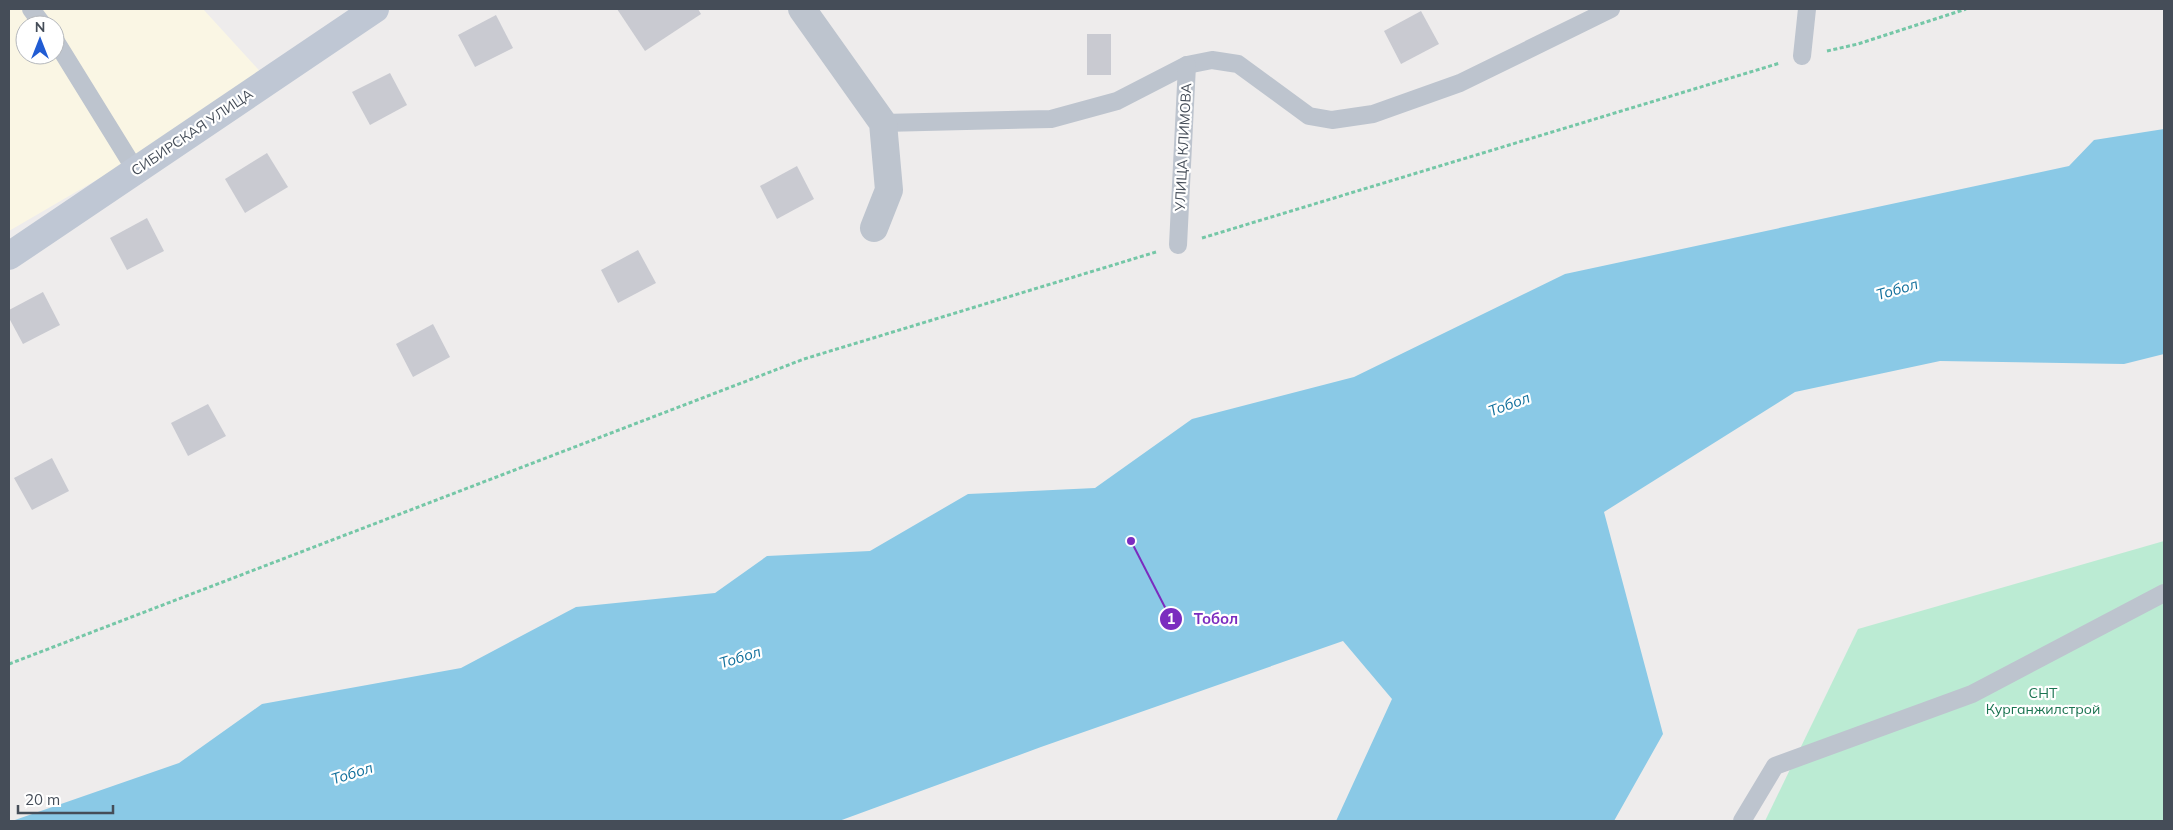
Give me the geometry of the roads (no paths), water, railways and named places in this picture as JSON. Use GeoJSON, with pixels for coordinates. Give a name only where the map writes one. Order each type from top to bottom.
{"type":"FeatureCollection","features":[{"type":"Feature","properties":{"kind":"street","name":"СИБИРСКАЯ УЛИЦА"},"geometry":{"type":"LineString","coordinates":[[9,256],[375,9]]}},
{"type":"Feature","properties":{"kind":"street"},"geometry":{"type":"LineString","coordinates":[[802,9],[883,123],[889,190],[874,228]]}},
{"type":"Feature","properties":{"kind":"lane"},"geometry":{"type":"LineString","coordinates":[[1187,65],[1212,60],[1238,64],[1309,116],[1332,120],[1373,114],[1460,83],[1610,9]]}},
{"type":"Feature","properties":{"kind":"lane"},"geometry":{"type":"LineString","coordinates":[[1802,56],[1806,9]]}},
{"type":"Feature","properties":{"kind":"lane"},"geometry":{"type":"LineString","coordinates":[[65,56],[136,170]]}},
{"type":"Feature","properties":{"kind":"lane","name":"УЛИЦА КЛИМОВА"},"geometry":{"type":"LineString","coordinates":[[883,123],[1050,119],[1117,101],[1187,65]]}},
{"type":"Feature","properties":{"kind":"lane","name":"УЛИЦА КЛИМОВА"},"geometry":{"type":"LineString","coordinates":[[1178,245],[1187,65]]}},
{"type":"Feature","properties":{"kind":"lane"},"geometry":{"type":"LineString","coordinates":[[1742,821],[1775,766],[1972,694],[2164,593]]}},
{"type":"Feature","properties":{"kind":"water"},"geometry":{"type":"Polygon","coordinates":[[[2164,129],[2164,354],[2124,364],[1940,361],[1795,392],[1604,512],[1663,734],[1614,821],[1336,821],[1392,699],[1343,641],[1041,747],[839,821],[12,821],[179,763],[262,704],[461,668],[576,607],[715,593],[767,556],[870,551],[968,494],[1095,488],[1192,419],[1354,377],[1565,274],[2069,166],[2094,140],[2164,129]]]}},
{"type":"Feature","properties":{"kind":"place","name":"Тобол"},"geometry":{"type":"Point","coordinates":[1131,541]}},
{"type":"Feature","properties":{"kind":"park label","name":"СНТ Курганжилстрой"},"geometry":{"type":"Point","coordinates":[2043,702]}}]}
